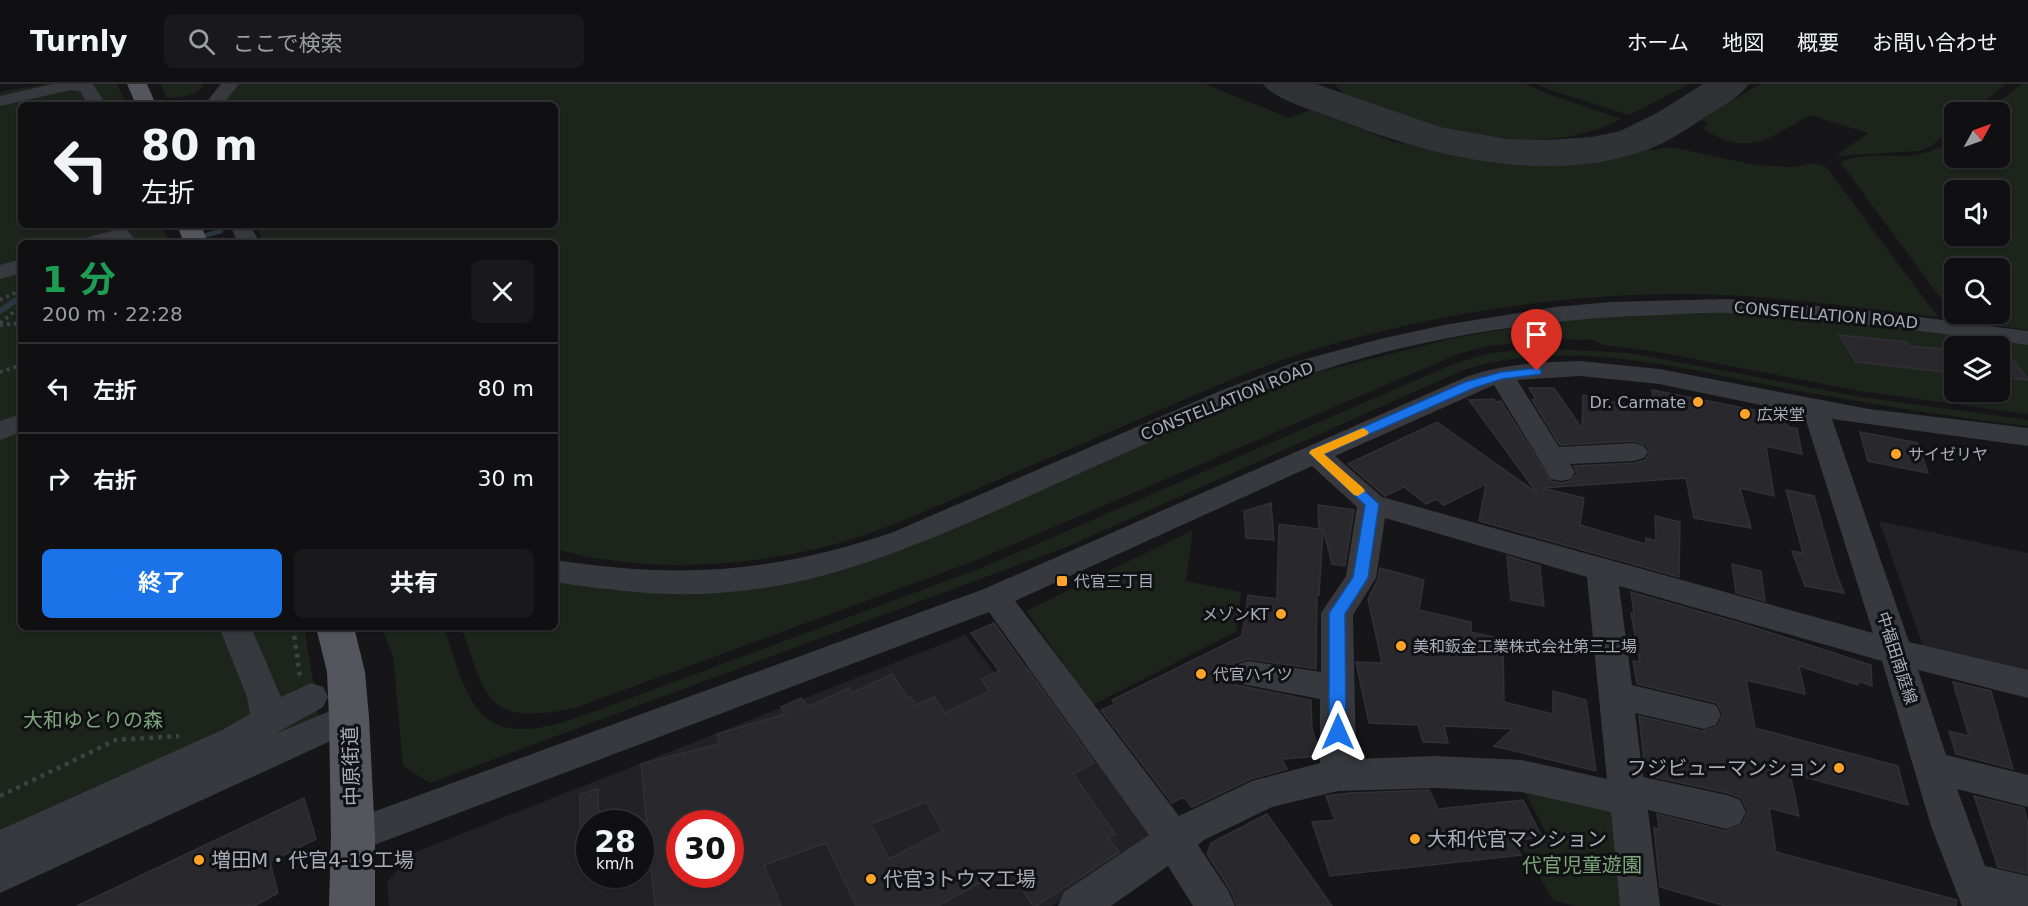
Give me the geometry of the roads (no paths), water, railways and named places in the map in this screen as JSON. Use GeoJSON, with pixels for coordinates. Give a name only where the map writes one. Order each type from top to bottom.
{"type":"FeatureCollection","features":[{"type":"Feature","properties":{"kind":"main road"},"geometry":{"type":"LineString","coordinates":[[137,84],[145,102]]}},
{"type":"Feature","properties":{"kind":"main road","name":"中原街道"},"geometry":{"type":"LineString","coordinates":[[336,630],[346,672],[349,717],[353,836],[352,906]]}},
{"type":"Feature","properties":{"kind":"street"},"geometry":{"type":"LineString","coordinates":[[215,102],[230,84]]}},
{"type":"Feature","properties":{"kind":"street"},"geometry":{"type":"LineString","coordinates":[[0,101],[71,86],[88,85],[96,102]]}},
{"type":"Feature","properties":{"kind":"street"},"geometry":{"type":"LineString","coordinates":[[102,240],[119,234]]}},
{"type":"Feature","properties":{"kind":"street"},"geometry":{"type":"LineString","coordinates":[[0,273],[18,267]]}},
{"type":"Feature","properties":{"kind":"street","name":"CONSTELLATION ROAD"},"geometry":{"type":"LineString","coordinates":[[558,572],[602,579],[666,584],[724,582],[795,573],[853,558],[902,540],[1229,397],[1304,367],[1380,346],[1498,322],[1611,309],[1728,306],[1857,316],[2028,338]]}},
{"type":"Feature","properties":{"kind":"street"},"geometry":{"type":"LineString","coordinates":[[353,836],[995,597],[1315,453],[1470,385],[1501,375],[1552,370],[1596,370],[1652,376],[1815,408],[2028,437]]}},
{"type":"Feature","properties":{"kind":"street"},"geometry":{"type":"LineString","coordinates":[[1501,375],[1556,464],[1635,453]]}},
{"type":"Feature","properties":{"kind":"street","name":"中福田南庭線"},"geometry":{"type":"LineString","coordinates":[[1815,408],[1950,825],[1978,893]]}},
{"type":"Feature","properties":{"kind":"street"},"geometry":{"type":"LineString","coordinates":[[0,431],[18,423]]}},
{"type":"Feature","properties":{"kind":"street"},"geometry":{"type":"LineString","coordinates":[[1315,453],[1372,504],[1896,653],[2028,684]]}},
{"type":"Feature","properties":{"kind":"street"},"geometry":{"type":"LineString","coordinates":[[1338,775],[1337,613],[1361,578],[1372,504]]}},
{"type":"Feature","properties":{"kind":"street"},"geometry":{"type":"LineString","coordinates":[[1602,571],[1627,795],[1646,904]]}},
{"type":"Feature","properties":{"kind":"street"},"geometry":{"type":"LineString","coordinates":[[995,597],[1161,821],[1215,906]]}},
{"type":"Feature","properties":{"kind":"street"},"geometry":{"type":"LineString","coordinates":[[236,630],[264,697],[269,720]]}},
{"type":"Feature","properties":{"kind":"street"},"geometry":{"type":"LineString","coordinates":[[1248,674],[1337,688]]}},
{"type":"Feature","properties":{"kind":"street"},"geometry":{"type":"LineString","coordinates":[[0,849],[236,740],[269,720],[306,691]]}},
{"type":"Feature","properties":{"kind":"street"},"geometry":{"type":"LineString","coordinates":[[1616,695],[1704,715]]}},
{"type":"Feature","properties":{"kind":"street"},"geometry":{"type":"LineString","coordinates":[[0,874],[349,717]]}},
{"type":"Feature","properties":{"kind":"street"},"geometry":{"type":"LineString","coordinates":[[1932,767],[2028,791]]}},
{"type":"Feature","properties":{"kind":"street"},"geometry":{"type":"LineString","coordinates":[[1078,906],[1191,828],[1265,792],[1338,775],[1436,772],[1522,776],[1727,812]]}},
{"type":"Feature","properties":{"kind":"street"},"geometry":{"type":"LineString","coordinates":[[1978,893],[2028,894]]}},
{"type":"Feature","properties":{"kind":"waterway"},"geometry":{"type":"LineString","coordinates":[[189,240],[221,231]]}},
{"type":"Feature","properties":{"kind":"waterway"},"geometry":{"type":"LineString","coordinates":[[0,311],[18,299]]}},
{"type":"Feature","properties":{"kind":"place","name":"Dr. Carmate"},"geometry":{"type":"Point","coordinates":[1698,402]}},
{"type":"Feature","properties":{"kind":"place","name":"広栄堂"},"geometry":{"type":"Point","coordinates":[1745,414]}},
{"type":"Feature","properties":{"kind":"place","name":"サイゼリヤ"},"geometry":{"type":"Point","coordinates":[1896,454]}},
{"type":"Feature","properties":{"kind":"place","name":"代官三丁目"},"geometry":{"type":"Point","coordinates":[1062,581]}},
{"type":"Feature","properties":{"kind":"place","name":"メゾンKT"},"geometry":{"type":"Point","coordinates":[1281,614]}},
{"type":"Feature","properties":{"kind":"place","name":"美和鈑金工業株式会社第三工場"},"geometry":{"type":"Point","coordinates":[1401,646]}},
{"type":"Feature","properties":{"kind":"place","name":"代官ハイツ"},"geometry":{"type":"Point","coordinates":[1201,674]}},
{"type":"Feature","properties":{"kind":"place","name":"フジビューマンション"},"geometry":{"type":"Point","coordinates":[1839,768]}},
{"type":"Feature","properties":{"kind":"place","name":"大和代官マンション"},"geometry":{"type":"Point","coordinates":[1415,839]}},
{"type":"Feature","properties":{"kind":"place","name":"増田M・代官4-19工場"},"geometry":{"type":"Point","coordinates":[199,860]}},
{"type":"Feature","properties":{"kind":"place","name":"代官3トウマ工場"},"geometry":{"type":"Point","coordinates":[871,879]}},
{"type":"Feature","properties":{"kind":"park label","name":"大和ゆとりの森"},"geometry":{"type":"Point","coordinates":[93,720]}},
{"type":"Feature","properties":{"kind":"park label","name":"代官児童遊園"},"geometry":{"type":"Point","coordinates":[1582,865]}}]}
